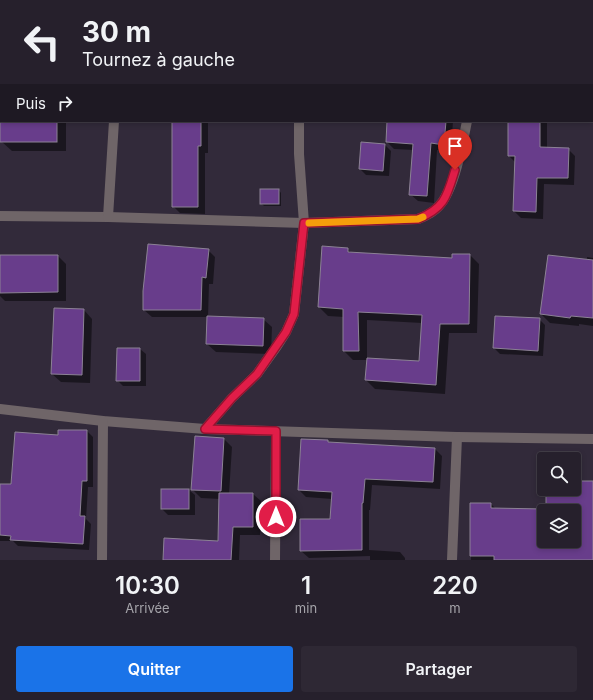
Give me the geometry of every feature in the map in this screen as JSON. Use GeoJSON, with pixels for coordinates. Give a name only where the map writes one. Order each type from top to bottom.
{"type":"FeatureCollection","features":[{"type":"Feature","properties":{"kind":"street"},"geometry":{"type":"LineString","coordinates":[[108,217],[114,122]]}},
{"type":"Feature","properties":{"kind":"street"},"geometry":{"type":"LineString","coordinates":[[205,429],[232,398],[257,374],[286,332],[294,314],[304,223],[299,154],[299,122]]}},
{"type":"Feature","properties":{"kind":"street"},"geometry":{"type":"LineString","coordinates":[[0,216],[108,217],[304,223],[418,219],[430,214],[440,206],[447,194],[463,144],[467,122]]}},
{"type":"Feature","properties":{"kind":"street"},"geometry":{"type":"LineString","coordinates":[[0,409],[103,421],[205,429],[457,437],[593,439]]}},
{"type":"Feature","properties":{"kind":"street"},"geometry":{"type":"LineString","coordinates":[[102,560],[103,421]]}},
{"type":"Feature","properties":{"kind":"street"},"geometry":{"type":"LineString","coordinates":[[276,431],[276,560]]}},
{"type":"Feature","properties":{"kind":"street"},"geometry":{"type":"LineString","coordinates":[[452,560],[457,437]]}},
{"type":"Feature","properties":{"kind":"building"},"geometry":{"type":"Polygon","coordinates":[[[0,122],[57,122],[57,142],[0,142],[0,122]]]}},
{"type":"Feature","properties":{"kind":"building"},"geometry":{"type":"Polygon","coordinates":[[[172,122],[201,122],[201,146],[198,146],[198,207],[172,207],[172,122]]]}},
{"type":"Feature","properties":{"kind":"building"},"geometry":{"type":"Polygon","coordinates":[[[387,122],[446,122],[444,145],[431,143],[427,196],[409,195],[413,144],[386,142],[387,122]]]}},
{"type":"Feature","properties":{"kind":"building"},"geometry":{"type":"Polygon","coordinates":[[[508,122],[540,122],[540,147],[569,148],[568,178],[537,178],[536,212],[513,211],[515,156],[508,156],[508,122]]]}},
{"type":"Feature","properties":{"kind":"building"},"geometry":{"type":"Polygon","coordinates":[[[361,142],[385,144],[383,171],[359,169],[361,142]]]}},
{"type":"Feature","properties":{"kind":"building"},"geometry":{"type":"Polygon","coordinates":[[[260,189],[279,189],[279,204],[260,204],[260,189]]]}},
{"type":"Feature","properties":{"kind":"building"},"geometry":{"type":"Polygon","coordinates":[[[148,244],[209,249],[206,278],[202,277],[201,310],[143,310],[143,291],[148,244]]]}},
{"type":"Feature","properties":{"kind":"building"},"geometry":{"type":"Polygon","coordinates":[[[322,246],[348,248],[348,252],[452,258],[452,254],[470,254],[469,324],[440,324],[436,385],[365,380],[367,358],[419,361],[422,315],[358,312],[359,351],[343,351],[343,309],[318,307],[322,246]]]}},
{"type":"Feature","properties":{"kind":"building"},"geometry":{"type":"Polygon","coordinates":[[[0,255],[58,255],[58,292],[0,293],[0,255]]]}},
{"type":"Feature","properties":{"kind":"building"},"geometry":{"type":"Polygon","coordinates":[[[548,255],[593,260],[593,318],[571,316],[570,318],[540,314],[548,255]]]}},
{"type":"Feature","properties":{"kind":"building"},"geometry":{"type":"Polygon","coordinates":[[[54,308],[84,309],[82,375],[51,374],[54,308]]]}},
{"type":"Feature","properties":{"kind":"building"},"geometry":{"type":"Polygon","coordinates":[[[207,316],[264,318],[263,346],[206,344],[207,316]]]}},
{"type":"Feature","properties":{"kind":"building"},"geometry":{"type":"Polygon","coordinates":[[[495,316],[540,318],[538,351],[493,348],[495,316]]]}},
{"type":"Feature","properties":{"kind":"building"},"geometry":{"type":"Polygon","coordinates":[[[117,348],[140,348],[140,381],[116,381],[117,348]]]}},
{"type":"Feature","properties":{"kind":"building"},"geometry":{"type":"Polygon","coordinates":[[[58,430],[87,430],[87,481],[82,481],[80,516],[85,516],[83,544],[10,540],[11,536],[0,535],[0,484],[11,484],[15,432],[58,435],[58,430]]]}},
{"type":"Feature","properties":{"kind":"building"},"geometry":{"type":"Polygon","coordinates":[[[195,436],[224,438],[221,491],[191,490],[195,436]]]}},
{"type":"Feature","properties":{"kind":"building"},"geometry":{"type":"Polygon","coordinates":[[[301,439],[435,448],[433,482],[365,479],[362,503],[362,550],[300,551],[300,519],[330,519],[332,492],[298,490],[301,439]]]}},
{"type":"Feature","properties":{"kind":"building"},"geometry":{"type":"Polygon","coordinates":[[[581,481],[593,481],[593,560],[494,560],[494,556],[470,556],[470,503],[491,503],[491,508],[537,509],[537,548],[581,548],[581,504],[546,504],[546,496],[581,496],[581,481]]]}},
{"type":"Feature","properties":{"kind":"building"},"geometry":{"type":"Polygon","coordinates":[[[161,489],[189,489],[189,509],[161,509],[161,489]]]}},
{"type":"Feature","properties":{"kind":"building"},"geometry":{"type":"Polygon","coordinates":[[[219,493],[253,493],[253,527],[233,527],[231,560],[163,560],[164,538],[218,541],[219,493]]]}},
{"type":"Feature","properties":{"kind":"slow traffic"},"geometry":{"type":"LineString","coordinates":[[309,223],[418,219],[423,217]]}},
{"type":"Feature","properties":{"kind":"route"},"geometry":{"type":"LineString","coordinates":[[276,517],[276,431],[205,429],[232,398],[257,374],[286,332],[294,314],[304,223],[418,219],[430,214],[440,206],[447,194],[455,170]]}}]}
